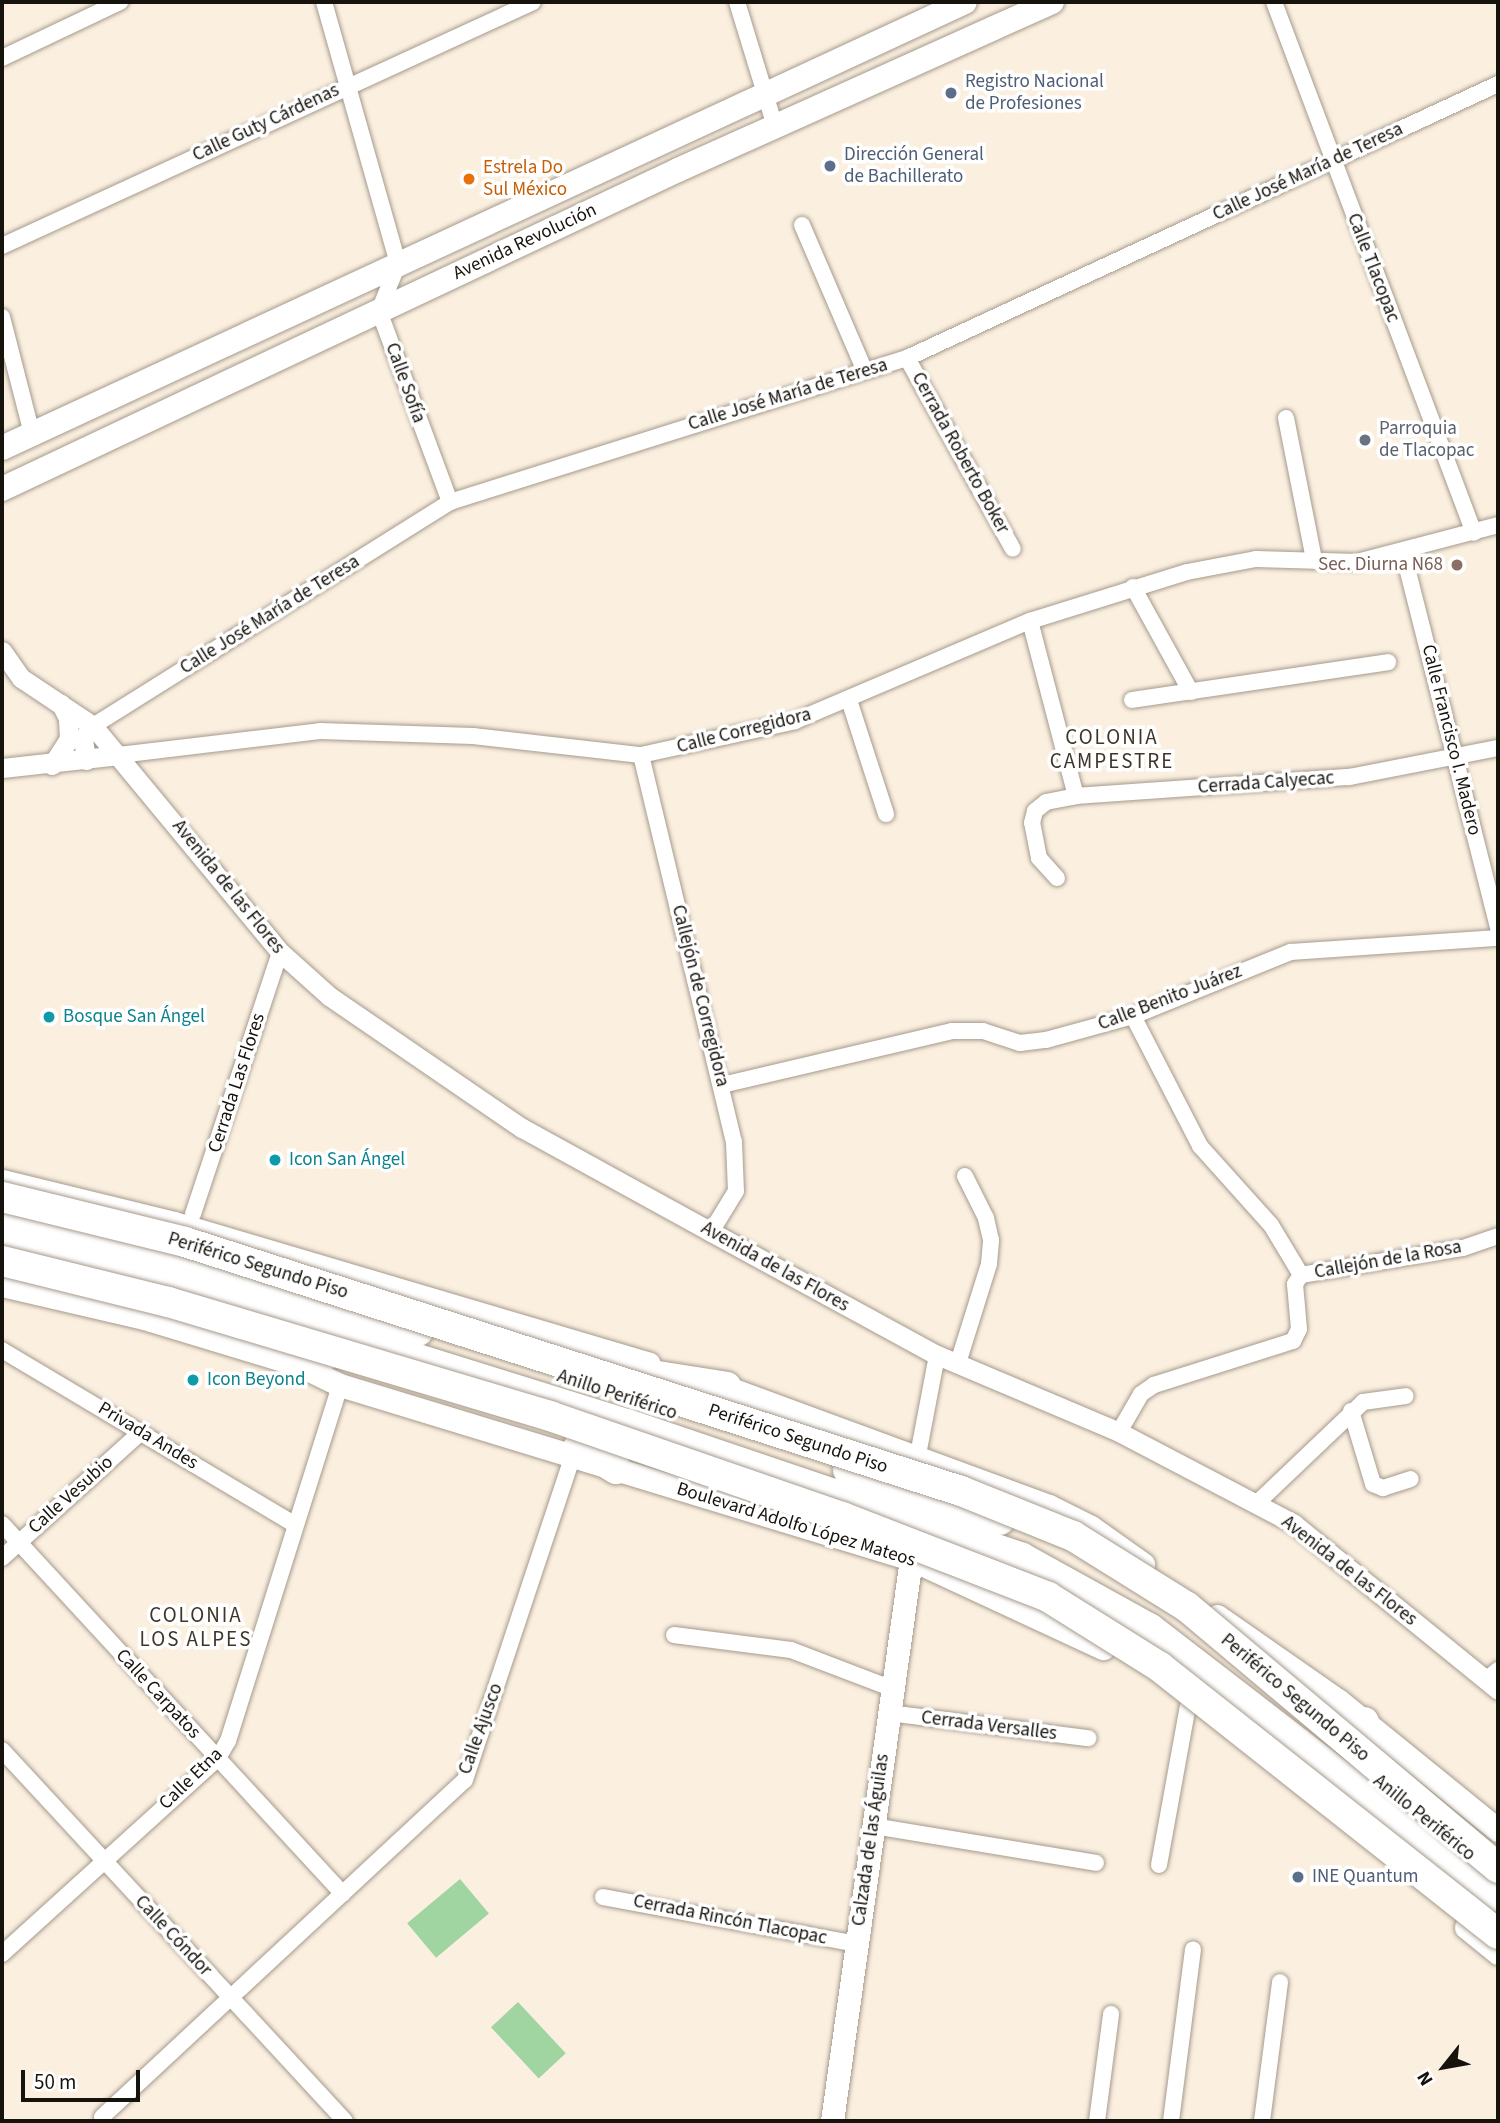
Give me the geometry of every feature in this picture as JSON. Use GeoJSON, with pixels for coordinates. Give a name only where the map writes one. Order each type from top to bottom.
{"type":"FeatureCollection","features":[{"type":"Feature","properties":{"kind":"highway","name":"Periférico Segundo Piso"},"geometry":{"type":"LineString","coordinates":[[2,1197],[186,1242],[961,1491],[1073,1536],[1187,1607],[1498,1868]]}},
{"type":"Feature","properties":{"kind":"highway","name":"Anillo Periférico"},"geometry":{"type":"LineString","coordinates":[[2,1216],[180,1262],[475,1348],[1041,1533],[1165,1608],[1498,1878]]}},
{"type":"Feature","properties":{"kind":"highway","name":"Anillo Periférico"},"geometry":{"type":"LineString","coordinates":[[2,1239],[174,1283],[653,1432],[1023,1558],[1123,1611],[1498,1897]]}},
{"type":"Feature","properties":{"kind":"highway"},"geometry":{"type":"LineString","coordinates":[[2,1263],[52,1287],[307,1358],[576,1451],[616,1469]]}},
{"type":"Feature","properties":{"kind":"highway"},"geometry":{"type":"LineString","coordinates":[[2,1263],[82,1278],[550,1416],[842,1517],[1048,1597],[1160,1667],[1498,1934]]}},
{"type":"Feature","properties":{"kind":"highway"},"geometry":{"type":"LineString","coordinates":[[299,1365],[361,1342]]}},
{"type":"Feature","properties":{"kind":"highway"},"geometry":{"type":"LineString","coordinates":[[475,1348],[727,1387]]}},
{"type":"Feature","properties":{"kind":"highway"},"geometry":{"type":"LineString","coordinates":[[1152,1678],[1215,1679]]}},
{"type":"Feature","properties":{"kind":"highway"},"geometry":{"type":"LineString","coordinates":[[1364,1722],[1377,1779]]}},
{"type":"Feature","properties":{"kind":"main road","name":"Avenida Revolución"},"geometry":{"type":"LineString","coordinates":[[2,448],[965,2]]}},
{"type":"Feature","properties":{"kind":"main road","name":"Avenida Revolución"},"geometry":{"type":"LineString","coordinates":[[2,489],[775,126],[1052,2]]}},
{"type":"Feature","properties":{"kind":"main road"},"geometry":{"type":"LineString","coordinates":[[2,1181],[174,1223],[727,1387],[918,1454],[1049,1506],[1090,1527],[1364,1722],[1498,1830]]}},
{"type":"Feature","properties":{"kind":"main road"},"geometry":{"type":"LineString","coordinates":[[2,1285],[144,1318],[299,1365],[340,1385],[576,1451]]}},
{"type":"Feature","properties":{"kind":"main road","name":"Boulevard Adolfo López Mateos"},"geometry":{"type":"LineString","coordinates":[[616,1469],[911,1559],[1079,1634],[1152,1678],[1498,1953]]}},
{"type":"Feature","properties":{"kind":"main road","name":"Calzada de las Águilas"},"geometry":{"type":"LineString","coordinates":[[832,2121],[911,1559]]}},
{"type":"Feature","properties":{"kind":"street"},"geometry":{"type":"LineString","coordinates":[[2,58],[120,2]]}},
{"type":"Feature","properties":{"kind":"street"},"geometry":{"type":"LineString","coordinates":[[324,2],[398,264],[379,311]]}},
{"type":"Feature","properties":{"kind":"street","name":"Calle Guty Cárdenas"},"geometry":{"type":"LineString","coordinates":[[2,246],[347,85],[533,2]]}},
{"type":"Feature","properties":{"kind":"street"},"geometry":{"type":"LineString","coordinates":[[737,2],[775,126]]}},
{"type":"Feature","properties":{"kind":"street","name":"Calle Tlacopac"},"geometry":{"type":"LineString","coordinates":[[1274,2],[1474,533]]}},
{"type":"Feature","properties":{"kind":"street","name":"Calle José María de Teresa"},"geometry":{"type":"LineString","coordinates":[[93,726],[450,502],[907,358],[1498,84]]}},
{"type":"Feature","properties":{"kind":"street"},"geometry":{"type":"LineString","coordinates":[[802,225],[865,371]]}},
{"type":"Feature","properties":{"kind":"street","name":"Calle Sofía"},"geometry":{"type":"LineString","coordinates":[[379,311],[450,502]]}},
{"type":"Feature","properties":{"kind":"street"},"geometry":{"type":"LineString","coordinates":[[2,317],[32,434]]}},
{"type":"Feature","properties":{"kind":"street","name":"Cerrada Roberto Boker"},"geometry":{"type":"LineString","coordinates":[[907,358],[1013,549]]}},
{"type":"Feature","properties":{"kind":"street"},"geometry":{"type":"LineString","coordinates":[[1286,418],[1314,560]]}},
{"type":"Feature","properties":{"kind":"street","name":"Calle Corregidora"},"geometry":{"type":"LineString","coordinates":[[119,755],[320,731],[473,736],[642,755],[795,721],[1030,621],[1133,587],[1256,559],[1357,562],[1498,525]]}},
{"type":"Feature","properties":{"kind":"street","name":"Calle Francisco I. Madero"},"geometry":{"type":"LineString","coordinates":[[1403,552],[1498,928]]}},
{"type":"Feature","properties":{"kind":"street"},"geometry":{"type":"LineString","coordinates":[[1133,587],[1191,692]]}},
{"type":"Feature","properties":{"kind":"street"},"geometry":{"type":"LineString","coordinates":[[1030,621],[1076,796]]}},
{"type":"Feature","properties":{"kind":"street"},"geometry":{"type":"LineString","coordinates":[[2,651],[22,678],[93,726],[119,755]]}},
{"type":"Feature","properties":{"kind":"street"},"geometry":{"type":"LineString","coordinates":[[1132,700],[1388,662]]}},
{"type":"Feature","properties":{"kind":"street"},"geometry":{"type":"LineString","coordinates":[[52,765],[65,749],[70,729],[58,700]]}},
{"type":"Feature","properties":{"kind":"street"},"geometry":{"type":"LineString","coordinates":[[849,700],[886,814]]}},
{"type":"Feature","properties":{"kind":"street"},"geometry":{"type":"LineString","coordinates":[[86,760],[83,738],[93,726]]}},
{"type":"Feature","properties":{"kind":"street","name":"Cerrada Calyecac"},"geometry":{"type":"LineString","coordinates":[[1057,878],[1039,858],[1032,823],[1035,811],[1046,802],[1076,796],[1349,777],[1456,760],[1498,748]]}},
{"type":"Feature","properties":{"kind":"street"},"geometry":{"type":"LineString","coordinates":[[2,768],[52,765],[119,755]]}},
{"type":"Feature","properties":{"kind":"street","name":"Avenida de las Flores"},"geometry":{"type":"LineString","coordinates":[[119,755],[280,952],[329,996],[522,1128],[937,1355],[1119,1432],[1294,1524],[1494,1680]]}},
{"type":"Feature","properties":{"kind":"street","name":"Callejón de Corregidora"},"geometry":{"type":"LineString","coordinates":[[642,755],[734,1143],[736,1191],[711,1232]]}},
{"type":"Feature","properties":{"kind":"street","name":"Calle Benito Juárez"},"geometry":{"type":"LineString","coordinates":[[722,1085],[952,1031],[982,1031],[1020,1043],[1046,1040],[1133,1016],[1291,952],[1498,938]]}},
{"type":"Feature","properties":{"kind":"street","name":"Cerrada Las Flores"},"geometry":{"type":"LineString","coordinates":[[193,1214],[280,952]]}},
{"type":"Feature","properties":{"kind":"street"},"geometry":{"type":"LineString","coordinates":[[1133,1016],[1200,1146],[1271,1225],[1301,1275]]}},
{"type":"Feature","properties":{"kind":"street"},"geometry":{"type":"LineString","coordinates":[[958,1363],[989,1264],[991,1240],[986,1218],[965,1176]]}},
{"type":"Feature","properties":{"kind":"street","name":"Callejón de la Rosa"},"geometry":{"type":"LineString","coordinates":[[1119,1432],[1141,1394],[1154,1385],[1293,1341],[1299,1329],[1295,1284],[1301,1275],[1463,1248],[1498,1236]]}},
{"type":"Feature","properties":{"kind":"street","name":"Privada Andes"},"geometry":{"type":"LineString","coordinates":[[2,1350],[294,1524]]}},
{"type":"Feature","properties":{"kind":"street"},"geometry":{"type":"LineString","coordinates":[[918,1454],[937,1355]]}},
{"type":"Feature","properties":{"kind":"street","name":"Calle Etna"},"geometry":{"type":"LineString","coordinates":[[2,1954],[218,1758],[228,1741],[294,1524],[340,1385]]}},
{"type":"Feature","properties":{"kind":"street"},"geometry":{"type":"LineString","coordinates":[[1256,1504],[1363,1402],[1406,1396]]}},
{"type":"Feature","properties":{"kind":"street"},"geometry":{"type":"LineString","coordinates":[[1351,1411],[1373,1484],[1383,1488],[1411,1479]]}},
{"type":"Feature","properties":{"kind":"street","name":"Calle Vesubio"},"geometry":{"type":"LineString","coordinates":[[2,1559],[141,1432]]}},
{"type":"Feature","properties":{"kind":"street","name":"Calle Ajusco"},"geometry":{"type":"LineString","coordinates":[[102,2117],[465,1780],[576,1451]]}},
{"type":"Feature","properties":{"kind":"street","name":"Calle Carpatos"},"geometry":{"type":"LineString","coordinates":[[2,1524],[343,1894]]}},
{"type":"Feature","properties":{"kind":"street"},"geometry":{"type":"LineString","coordinates":[[674,1635],[791,1650],[893,1689]]}},
{"type":"Feature","properties":{"kind":"street"},"geometry":{"type":"LineString","coordinates":[[1159,1865],[1188,1706]]}},
{"type":"Feature","properties":{"kind":"street","name":"Cerrada Versalles"},"geometry":{"type":"LineString","coordinates":[[889,1713],[1088,1738]]}},
{"type":"Feature","properties":{"kind":"street","name":"Calle Cóndor"},"geometry":{"type":"LineString","coordinates":[[2,1750],[345,2121]]}},
{"type":"Feature","properties":{"kind":"street"},"geometry":{"type":"LineString","coordinates":[[873,1826],[1096,1863]]}},
{"type":"Feature","properties":{"kind":"street","name":"Cerrada Rincón Tlacopac"},"geometry":{"type":"LineString","coordinates":[[603,1897],[857,1944]]}},
{"type":"Feature","properties":{"kind":"street"},"geometry":{"type":"LineString","coordinates":[[1171,2121],[1193,1949]]}},
{"type":"Feature","properties":{"kind":"street"},"geometry":{"type":"LineString","coordinates":[[1262,2121],[1280,1982]]}},
{"type":"Feature","properties":{"kind":"street"},"geometry":{"type":"LineString","coordinates":[[1097,2121],[1111,2014]]}},
{"type":"Feature","properties":{"kind":"green space"},"geometry":{"type":"Polygon","coordinates":[[[460,1879],[489,1913],[436,1958],[407,1923],[460,1879]]]}},
{"type":"Feature","properties":{"kind":"green space"},"geometry":{"type":"Polygon","coordinates":[[[518,2002],[566,2053],[539,2078],[491,2027],[518,2002]]]}},
{"type":"Feature","properties":{"kind":"place","name":"Registro Nacional de Profesiones"},"geometry":{"type":"Point","coordinates":[951,93]}},
{"type":"Feature","properties":{"kind":"place","name":"Dirección General de Bachillerato"},"geometry":{"type":"Point","coordinates":[830,166]}},
{"type":"Feature","properties":{"kind":"place","name":"Estrela Do Sul México"},"geometry":{"type":"Point","coordinates":[469,179]}},
{"type":"Feature","properties":{"kind":"place","name":"Parroquia de Tlacopac"},"geometry":{"type":"Point","coordinates":[1365,440]}},
{"type":"Feature","properties":{"kind":"place","name":"Sec. Diurna N68"},"geometry":{"type":"Point","coordinates":[1457,565]}},
{"type":"Feature","properties":{"kind":"place","name":"Bosque San Ángel"},"geometry":{"type":"Point","coordinates":[49,1017]}},
{"type":"Feature","properties":{"kind":"place","name":"Icon San Ángel"},"geometry":{"type":"Point","coordinates":[275,1160]}},
{"type":"Feature","properties":{"kind":"place","name":"Icon Beyond"},"geometry":{"type":"Point","coordinates":[193,1380]}},
{"type":"Feature","properties":{"kind":"place","name":"INE Quantum"},"geometry":{"type":"Point","coordinates":[1298,1877]}},
{"type":"Feature","properties":{"kind":"district","name":"COLONIA CAMPESTRE"},"geometry":{"type":"Point","coordinates":[1112,749]}},
{"type":"Feature","properties":{"kind":"district","name":"COLONIA LOS ALPES"},"geometry":{"type":"Point","coordinates":[196,1627]}}]}
